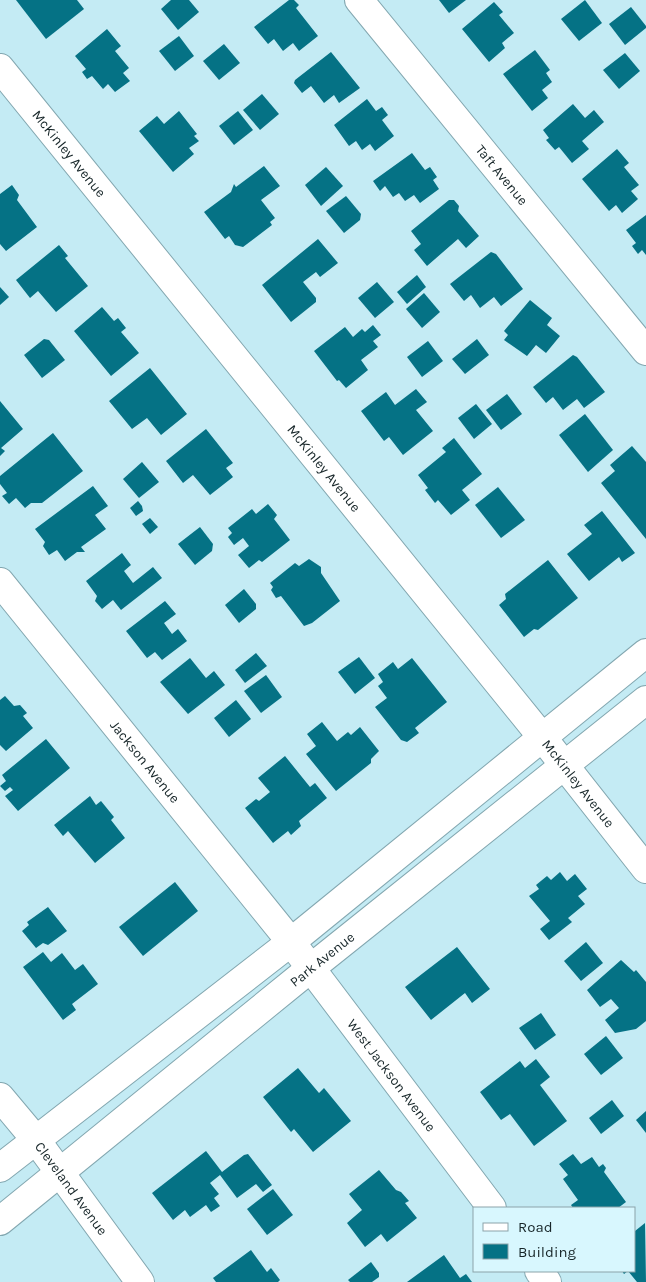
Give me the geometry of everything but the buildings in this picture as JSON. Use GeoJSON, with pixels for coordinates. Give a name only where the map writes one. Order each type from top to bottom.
{"type":"FeatureCollection","features":[{"type":"Feature","properties":{"kind":"street","name":"Taft Avenue"},"geometry":{"type":"LineString","coordinates":[[359,0],[646,351]]}},
{"type":"Feature","properties":{"kind":"street","name":"McKinley Avenue"},"geometry":{"type":"LineString","coordinates":[[0,68],[542,737],[646,869]]}},
{"type":"Feature","properties":{"kind":"street","name":"Jackson Avenue"},"geometry":{"type":"LineString","coordinates":[[0,582],[291,942]]}},
{"type":"Feature","properties":{"kind":"street"},"geometry":{"type":"LineString","coordinates":[[0,1168],[291,942],[646,653]]}},
{"type":"Feature","properties":{"kind":"street","name":"Park Avenue"},"geometry":{"type":"LineString","coordinates":[[0,1221],[311,968],[646,700]]}},
{"type":"Feature","properties":{"kind":"street","name":"West Jackson Avenue"},"geometry":{"type":"LineString","coordinates":[[291,942],[491,1207]]}},
{"type":"Feature","properties":{"kind":"street","name":"Cleveland Avenue"},"geometry":{"type":"LineString","coordinates":[[0,1097],[36,1140],[140,1282]]}}]}
